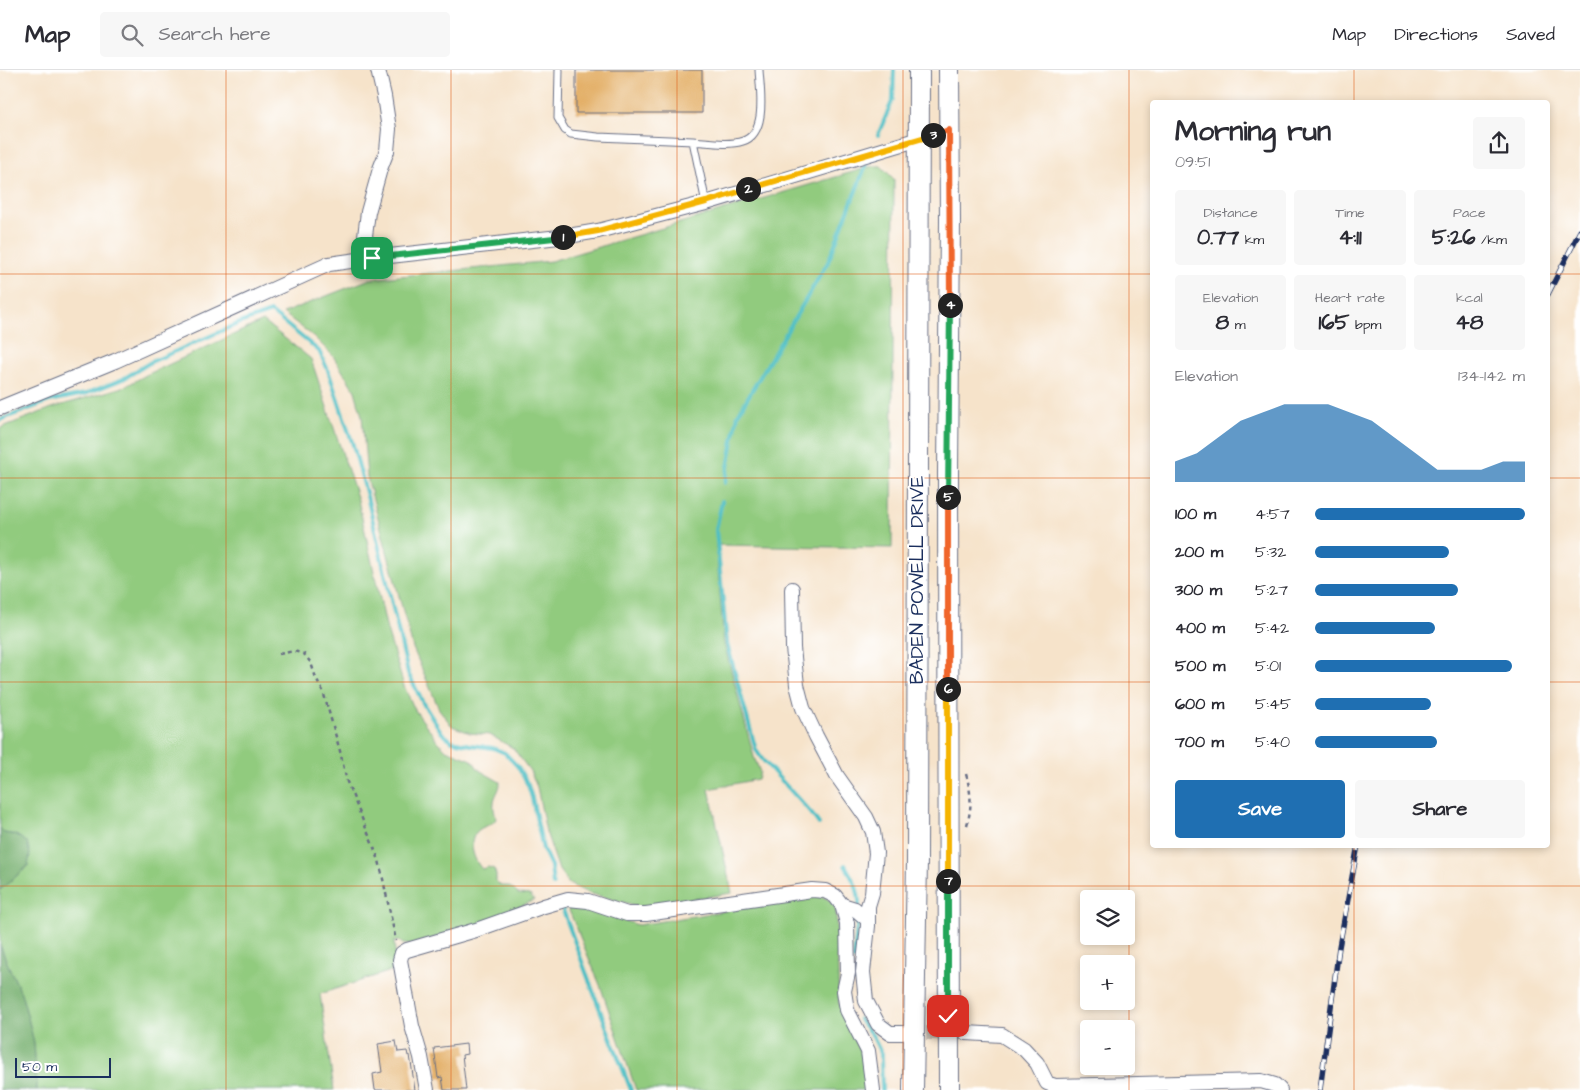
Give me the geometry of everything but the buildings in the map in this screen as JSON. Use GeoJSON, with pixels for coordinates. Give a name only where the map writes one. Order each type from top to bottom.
{"type":"FeatureCollection","features":[{"type":"Feature","properties":{"kind":"main road","name":"BADEN POWELL DRIVE"},"geometry":{"type":"LineString","coordinates":[[914,1090],[917,861],[918,70]]}},
{"type":"Feature","properties":{"kind":"main road","name":"BADEN POWELL DRIVE"},"geometry":{"type":"LineString","coordinates":[[949,70],[949,1090]]}},
{"type":"Feature","properties":{"kind":"street"},"geometry":{"type":"LineString","coordinates":[[372,258],[364,236],[368,212],[387,151],[389,129],[378,70]]}},
{"type":"Feature","properties":{"kind":"street"},"geometry":{"type":"LineString","coordinates":[[0,408],[115,361],[330,264],[598,231],[706,202],[949,130]]}},
{"type":"Feature","properties":{"kind":"street"},"geometry":{"type":"LineString","coordinates":[[792,589],[793,648],[797,685],[803,708],[838,776],[866,817],[873,832],[876,853],[872,893],[868,906],[863,972],[866,1002],[878,1024],[890,1033],[902,1033]]}},
{"type":"Feature","properties":{"kind":"street"},"geometry":{"type":"LineString","coordinates":[[427,1090],[400,960],[402,953],[544,906],[568,900],[588,901],[627,914],[646,914],[812,890],[825,891],[835,896],[842,906],[847,923],[848,972],[844,992],[847,1010],[868,1051],[873,1090]]}},
{"type":"Feature","properties":{"kind":"street"},"geometry":{"type":"LineString","coordinates":[[842,906],[855,909],[868,920]]}},
{"type":"Feature","properties":{"kind":"street"},"geometry":{"type":"LineString","coordinates":[[966,1033],[1002,1035],[1024,1049],[1037,1063],[1047,1083],[1055,1086],[1261,1081],[1275,1085],[1280,1090]]}},
{"type":"Feature","properties":{"kind":"lane"},"geometry":{"type":"LineString","coordinates":[[559,70],[558,118],[565,130],[570,134],[724,143],[744,141],[759,124],[762,112],[759,70]]}},
{"type":"Feature","properties":{"kind":"lane"},"geometry":{"type":"LineString","coordinates":[[693,140],[706,202]]}},
{"type":"Feature","properties":{"kind":"path"},"geometry":{"type":"LineString","coordinates":[[279,654],[294,651],[304,654],[311,663],[323,691],[347,782],[379,860],[396,940],[402,953]]}},
{"type":"Feature","properties":{"kind":"green space"},"geometry":{"type":"Polygon","coordinates":[[[873,166],[881,166],[894,179],[892,548],[716,545],[724,643],[754,757],[760,772],[758,779],[709,789],[732,893],[642,907],[588,893],[569,884],[559,870],[546,832],[537,787],[530,771],[513,748],[490,735],[470,733],[452,726],[439,709],[413,648],[367,477],[362,416],[355,391],[333,356],[313,336],[283,313],[370,279],[551,261],[873,166]]]}},
{"type":"Feature","properties":{"kind":"green space"},"geometry":{"type":"Polygon","coordinates":[[[263,321],[311,359],[358,500],[387,630],[404,686],[415,710],[446,750],[472,760],[479,770],[500,782],[494,804],[496,819],[480,829],[473,838],[472,849],[476,860],[482,869],[488,867],[494,869],[496,881],[501,886],[508,886],[518,894],[530,895],[534,900],[487,922],[411,945],[403,944],[399,941],[394,942],[397,969],[320,994],[334,1090],[37,1090],[34,1043],[28,1018],[21,993],[0,945],[0,890],[28,866],[16,835],[4,833],[0,828],[0,428],[52,408],[126,386],[263,321]]]}},
{"type":"Feature","properties":{"kind":"green space"},"geometry":{"type":"Polygon","coordinates":[[[0,828],[4,833],[16,835],[27,842],[30,854],[28,866],[0,890],[0,828]]]}},
{"type":"Feature","properties":{"kind":"green space"},"geometry":{"type":"Polygon","coordinates":[[[817,896],[829,900],[836,911],[839,1004],[862,1056],[865,1090],[636,1090],[600,985],[568,908],[577,907],[592,910],[638,925],[817,896]]]}},
{"type":"Feature","properties":{"kind":"green space"},"geometry":{"type":"Polygon","coordinates":[[[0,945],[21,993],[28,1018],[34,1043],[37,1090],[0,1090],[0,945]]]}},
{"type":"Feature","properties":{"kind":"waterway"},"geometry":{"type":"LineString","coordinates":[[878,135],[893,99],[894,70]]}},
{"type":"Feature","properties":{"kind":"waterway"},"geometry":{"type":"LineString","coordinates":[[725,483],[738,414],[828,262],[866,165]]}},
{"type":"Feature","properties":{"kind":"waterway"},"geometry":{"type":"LineString","coordinates":[[0,420],[50,401],[85,394],[123,379],[151,362],[242,322],[271,312],[319,351],[328,370],[353,445],[367,496],[408,673],[424,705],[442,733],[452,741],[493,748],[505,753],[518,767],[528,785],[532,798],[543,849],[551,866],[553,885]]}},
{"type":"Feature","properties":{"kind":"waterway"},"geometry":{"type":"LineString","coordinates":[[722,501],[716,530],[727,644],[756,750],[819,824]]}},
{"type":"Feature","properties":{"kind":"waterway"},"geometry":{"type":"LineString","coordinates":[[845,865],[857,889],[859,905]]}},
{"type":"Feature","properties":{"kind":"waterway"},"geometry":{"type":"LineString","coordinates":[[563,910],[631,1090]]}},
{"type":"Feature","properties":{"kind":"waterway"},"geometry":{"type":"LineString","coordinates":[[854,959],[858,918]]}},
{"type":"Feature","properties":{"kind":"waterway"},"geometry":{"type":"LineString","coordinates":[[859,1019],[872,1035],[881,1053],[882,1090]]}},
{"type":"Feature","properties":{"kind":"tunnel"},"geometry":{"type":"LineString","coordinates":[[905,1033],[956,1033]]}},
{"type":"Feature","properties":{"kind":"railway"},"geometry":{"type":"LineString","coordinates":[[1550,290],[1580,231]]}},
{"type":"Feature","properties":{"kind":"railway"},"geometry":{"type":"LineString","coordinates":[[1320,1090],[1339,947],[1357,848]]}},
{"type":"Feature","properties":{"kind":"route"},"geometry":{"type":"LineString","coordinates":[[372,258],[502,244],[598,231],[706,202],[949,130],[948,1016]]}}]}
